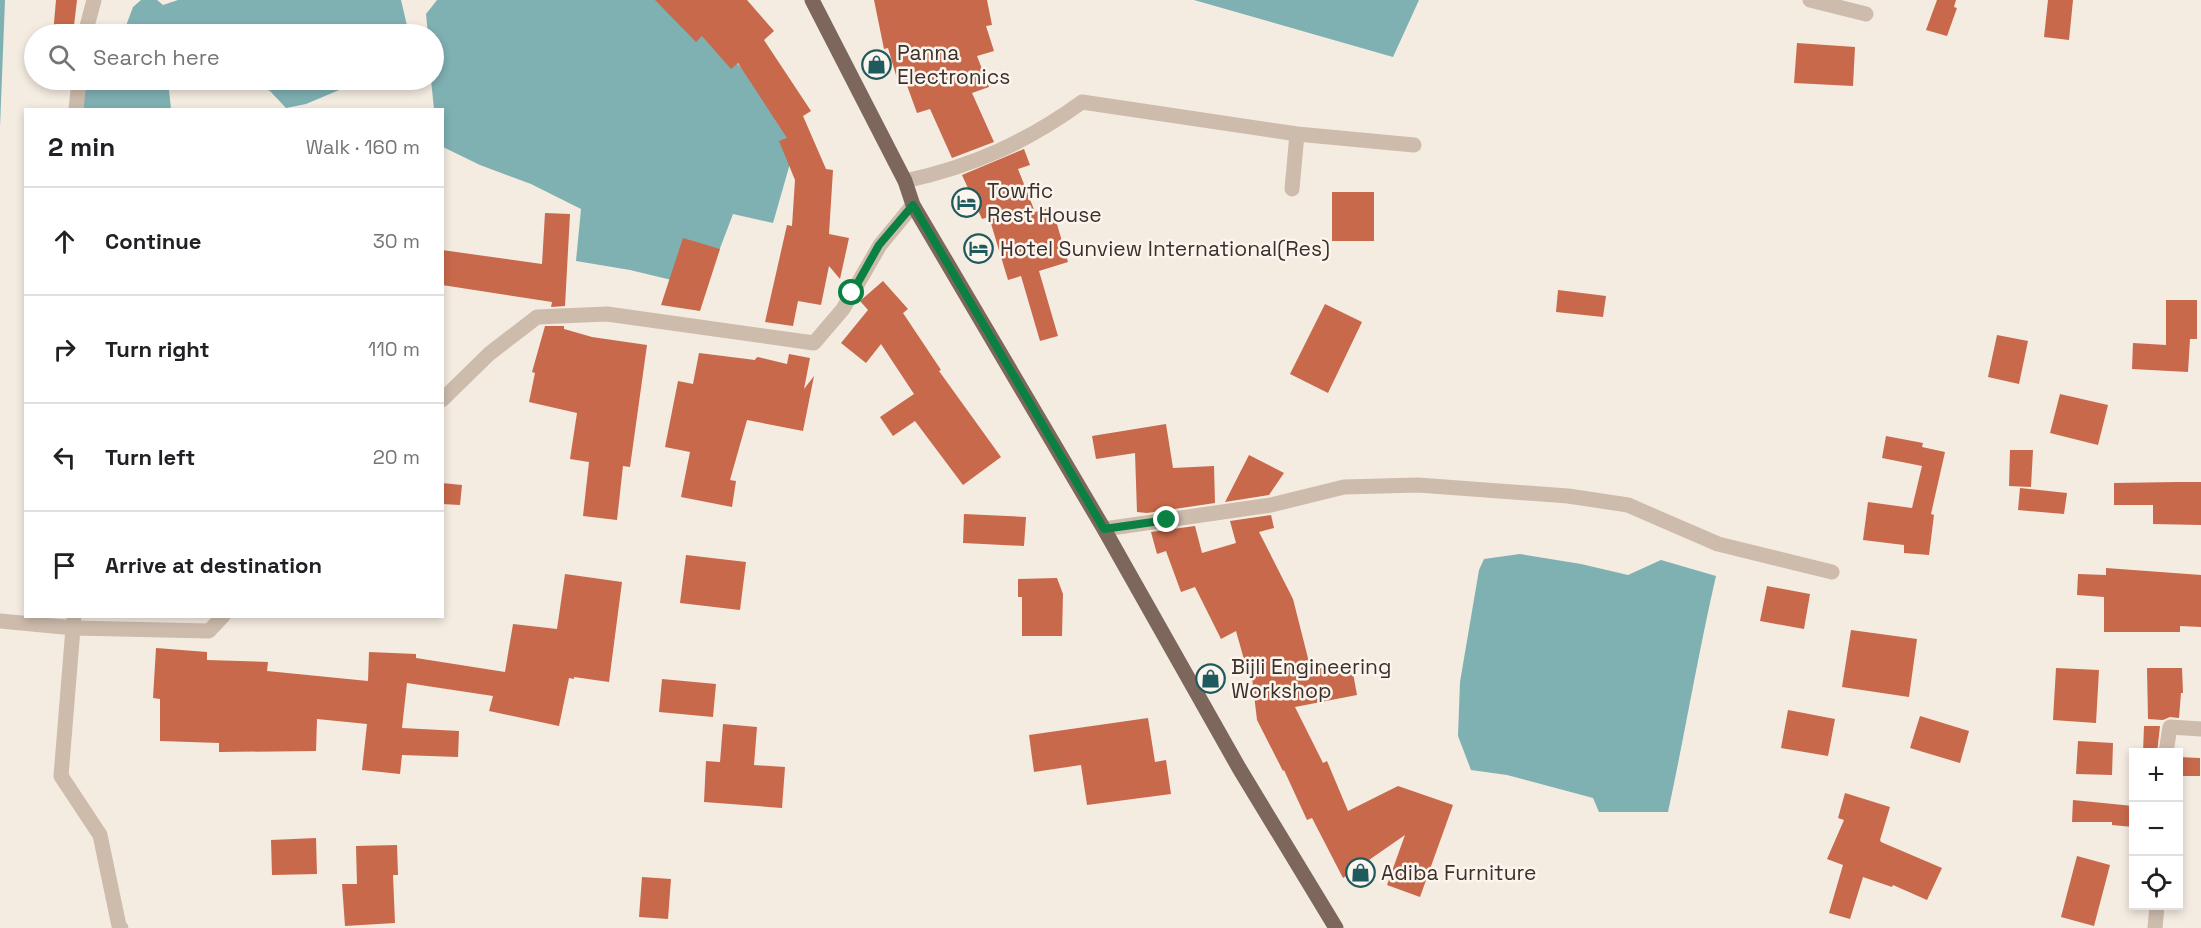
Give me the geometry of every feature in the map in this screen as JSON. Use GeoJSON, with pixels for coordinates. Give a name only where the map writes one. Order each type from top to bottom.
{"type":"FeatureCollection","features":[{"type":"Feature","properties":{"kind":"main road"},"geometry":{"type":"LineString","coordinates":[[812,0],[905,181],[913,205],[1104,529],[1239,768],[1335,928]]}},
{"type":"Feature","properties":{"kind":"street"},"geometry":{"type":"LineString","coordinates":[[88,24],[94,0]]}},
{"type":"Feature","properties":{"kind":"street"},"geometry":{"type":"LineString","coordinates":[[1810,0],[1866,14]]}},
{"type":"Feature","properties":{"kind":"street"},"geometry":{"type":"LineString","coordinates":[[76,108],[78,90]]}},
{"type":"Feature","properties":{"kind":"street"},"geometry":{"type":"LineString","coordinates":[[905,181],[944,173],[1009,148],[1082,102],[1297,134],[1414,145]]}},
{"type":"Feature","properties":{"kind":"street"},"geometry":{"type":"LineString","coordinates":[[1292,189],[1297,134]]}},
{"type":"Feature","properties":{"kind":"street"},"geometry":{"type":"LineString","coordinates":[[444,398],[489,354],[537,317],[607,314],[814,343],[843,309],[879,245],[913,205]]}},
{"type":"Feature","properties":{"kind":"street"},"geometry":{"type":"LineString","coordinates":[[1104,529],[1271,505],[1344,487],[1418,485],[1568,496],[1628,505],[1718,544],[1832,572]]}},
{"type":"Feature","properties":{"kind":"street"},"geometry":{"type":"LineString","coordinates":[[0,621],[74,622],[209,631],[221,618]]}},
{"type":"Feature","properties":{"kind":"street"},"geometry":{"type":"LineString","coordinates":[[74,622],[60,776],[100,835],[121,928]]}},
{"type":"Feature","properties":{"kind":"street"},"geometry":{"type":"LineString","coordinates":[[2167,748],[2170,727],[2201,729]]}},
{"type":"Feature","properties":{"kind":"street"},"geometry":{"type":"LineString","coordinates":[[2155,928],[2157,910]]}},
{"type":"Feature","properties":{"kind":"water"},"geometry":{"type":"Polygon","coordinates":[[[0,0],[5,0],[0,127],[0,0]]]}},
{"type":"Feature","properties":{"kind":"water"},"geometry":{"type":"Polygon","coordinates":[[[141,0],[157,0],[163,5],[178,0],[401,0],[407,24],[127,24],[133,7],[141,0]]]}},
{"type":"Feature","properties":{"kind":"water"},"geometry":{"type":"Polygon","coordinates":[[[437,0],[661,0],[720,47],[771,96],[797,139],[773,223],[733,214],[705,288],[630,270],[576,261],[581,209],[531,184],[480,165],[444,147],[444,108],[434,108],[432,90],[444,90],[444,24],[427,24],[426,14],[437,0]]]}},
{"type":"Feature","properties":{"kind":"water"},"geometry":{"type":"Polygon","coordinates":[[[1194,0],[1419,0],[1393,57],[1194,0]]]}},
{"type":"Feature","properties":{"kind":"water"},"geometry":{"type":"Polygon","coordinates":[[[84,90],[169,90],[171,108],[83,108],[84,90]]]}},
{"type":"Feature","properties":{"kind":"water"},"geometry":{"type":"Polygon","coordinates":[[[268,90],[339,90],[306,104],[286,108],[268,90]]]}},
{"type":"Feature","properties":{"kind":"water"},"geometry":{"type":"Polygon","coordinates":[[[1520,554],[1581,564],[1628,575],[1661,560],[1716,576],[1668,812],[1599,812],[1593,798],[1507,775],[1471,770],[1458,736],[1460,682],[1479,570],[1484,559],[1520,554]]]}},
{"type":"Feature","properties":{"kind":"building"},"geometry":{"type":"Polygon","coordinates":[[[56,0],[77,0],[74,24],[54,24],[56,0]]]}},
{"type":"Feature","properties":{"kind":"building"},"geometry":{"type":"Polygon","coordinates":[[[655,0],[747,0],[774,31],[764,40],[811,111],[803,116],[826,169],[833,170],[829,234],[849,238],[840,279],[829,266],[821,305],[798,301],[793,326],[765,322],[787,225],[792,226],[795,180],[779,141],[787,138],[738,63],[731,69],[702,36],[696,42],[655,0]]]}},
{"type":"Feature","properties":{"kind":"building"},"geometry":{"type":"Polygon","coordinates":[[[874,0],[987,0],[992,25],[986,26],[994,51],[977,56],[989,87],[972,93],[994,142],[952,158],[930,109],[917,113],[905,80],[898,82],[888,48],[884,49],[874,0]]]}},
{"type":"Feature","properties":{"kind":"building"},"geometry":{"type":"Polygon","coordinates":[[[1937,0],[1956,0],[1954,7],[1957,8],[1947,36],[1926,30],[1937,0]]]}},
{"type":"Feature","properties":{"kind":"building"},"geometry":{"type":"Polygon","coordinates":[[[2048,0],[2073,0],[2069,40],[2044,37],[2048,0]]]}},
{"type":"Feature","properties":{"kind":"building"},"geometry":{"type":"Polygon","coordinates":[[[1797,43],[1855,47],[1853,86],[1794,83],[1797,43]]]}},
{"type":"Feature","properties":{"kind":"building"},"geometry":{"type":"Polygon","coordinates":[[[1024,149],[1030,165],[1018,169],[1035,212],[1052,207],[1068,262],[1039,271],[1058,336],[1040,341],[1021,276],[1008,280],[989,217],[982,219],[962,175],[1024,149]]]}},
{"type":"Feature","properties":{"kind":"building"},"geometry":{"type":"Polygon","coordinates":[[[1332,192],[1374,192],[1374,241],[1332,241],[1332,192]]]}},
{"type":"Feature","properties":{"kind":"building"},"geometry":{"type":"Polygon","coordinates":[[[545,213],[570,214],[565,306],[551,307],[552,302],[444,285],[444,250],[542,264],[545,213]]]}},
{"type":"Feature","properties":{"kind":"building"},"geometry":{"type":"Polygon","coordinates":[[[683,238],[720,249],[700,311],[661,305],[683,238]]]}},
{"type":"Feature","properties":{"kind":"building"},"geometry":{"type":"Polygon","coordinates":[[[883,281],[908,309],[903,313],[941,370],[939,371],[1001,457],[963,485],[915,421],[893,436],[880,417],[914,394],[881,344],[866,363],[841,343],[868,310],[860,301],[883,281]]]}},
{"type":"Feature","properties":{"kind":"building"},"geometry":{"type":"Polygon","coordinates":[[[1558,290],[1606,296],[1603,317],[1556,312],[1558,290]]]}},
{"type":"Feature","properties":{"kind":"building"},"geometry":{"type":"Polygon","coordinates":[[[2166,300],[2197,300],[2197,339],[2190,339],[2188,372],[2132,369],[2133,343],[2166,345],[2166,300]]]}},
{"type":"Feature","properties":{"kind":"building"},"geometry":{"type":"Polygon","coordinates":[[[1325,304],[1362,322],[1328,393],[1290,374],[1325,304]]]}},
{"type":"Feature","properties":{"kind":"building"},"geometry":{"type":"Polygon","coordinates":[[[545,326],[564,326],[564,329],[592,337],[647,345],[630,467],[623,466],[617,520],[583,516],[589,462],[570,459],[577,413],[529,402],[535,373],[532,372],[545,326]]]}},
{"type":"Feature","properties":{"kind":"building"},"geometry":{"type":"Polygon","coordinates":[[[1997,335],[2028,341],[2019,384],[1988,377],[1997,335]]]}},
{"type":"Feature","properties":{"kind":"building"},"geometry":{"type":"Polygon","coordinates":[[[699,353],[755,360],[758,357],[787,364],[789,354],[810,358],[804,389],[814,376],[803,431],[747,420],[730,480],[736,481],[732,507],[681,497],[690,452],[665,447],[678,381],[693,384],[699,353]]]}},
{"type":"Feature","properties":{"kind":"building"},"geometry":{"type":"Polygon","coordinates":[[[2060,394],[2108,405],[2098,445],[2050,433],[2060,394]]]}},
{"type":"Feature","properties":{"kind":"building"},"geometry":{"type":"Polygon","coordinates":[[[1166,424],[1173,468],[1214,466],[1215,503],[1147,513],[1137,512],[1135,453],[1096,459],[1092,436],[1166,424]]]}},
{"type":"Feature","properties":{"kind":"building"},"geometry":{"type":"Polygon","coordinates":[[[1886,436],[1923,443],[1922,447],[1945,452],[1931,514],[1934,515],[1929,555],[1904,553],[1904,545],[1863,540],[1868,502],[1912,508],[1922,466],[1882,458],[1886,436]]]}},
{"type":"Feature","properties":{"kind":"building"},"geometry":{"type":"Polygon","coordinates":[[[2010,450],[2033,450],[2031,487],[2009,486],[2010,450]]]}},
{"type":"Feature","properties":{"kind":"building"},"geometry":{"type":"Polygon","coordinates":[[[1249,455],[1284,473],[1269,495],[1225,502],[1249,455]]]}},
{"type":"Feature","properties":{"kind":"building"},"geometry":{"type":"Polygon","coordinates":[[[2201,482],[2201,525],[2153,524],[2153,505],[2114,505],[2114,483],[2201,482]]]}},
{"type":"Feature","properties":{"kind":"building"},"geometry":{"type":"Polygon","coordinates":[[[444,483],[462,485],[460,505],[444,504],[444,483]]]}},
{"type":"Feature","properties":{"kind":"building"},"geometry":{"type":"Polygon","coordinates":[[[2020,488],[2067,493],[2064,514],[2018,510],[2020,488]]]}},
{"type":"Feature","properties":{"kind":"building"},"geometry":{"type":"Polygon","coordinates":[[[964,514],[1026,517],[1024,546],[963,543],[964,514]]]}},
{"type":"Feature","properties":{"kind":"building"},"geometry":{"type":"Polygon","coordinates":[[[1271,515],[1274,528],[1259,532],[1293,599],[1311,670],[1351,662],[1357,695],[1295,707],[1323,763],[1327,761],[1348,811],[1398,786],[1453,805],[1420,897],[1387,885],[1405,835],[1343,878],[1312,818],[1307,820],[1257,720],[1251,669],[1247,670],[1236,631],[1221,639],[1195,587],[1181,592],[1166,551],[1157,554],[1151,532],[1195,526],[1202,553],[1236,543],[1230,521],[1271,515]]]}},
{"type":"Feature","properties":{"kind":"building"},"geometry":{"type":"Polygon","coordinates":[[[686,555],[746,562],[740,610],[680,603],[686,555]]]}},
{"type":"Feature","properties":{"kind":"building"},"geometry":{"type":"Polygon","coordinates":[[[2106,568],[2201,575],[2201,627],[2180,626],[2180,632],[2104,632],[2104,597],[2077,595],[2078,574],[2106,575],[2106,568]]]}},
{"type":"Feature","properties":{"kind":"building"},"geometry":{"type":"Polygon","coordinates":[[[565,574],[622,582],[609,682],[569,678],[559,726],[489,711],[493,696],[407,683],[402,728],[459,731],[458,757],[402,755],[400,774],[362,770],[367,724],[317,719],[316,751],[219,752],[219,743],[160,741],[160,699],[153,698],[156,648],[207,652],[207,660],[268,662],[267,671],[368,681],[369,652],[416,654],[416,658],[505,672],[513,624],[557,629],[565,574]]]}},
{"type":"Feature","properties":{"kind":"building"},"geometry":{"type":"Polygon","coordinates":[[[1057,578],[1063,594],[1062,636],[1022,636],[1022,597],[1018,597],[1018,579],[1057,578]]]}},
{"type":"Feature","properties":{"kind":"building"},"geometry":{"type":"Polygon","coordinates":[[[1767,586],[1810,594],[1804,629],[1760,621],[1767,586]]]}},
{"type":"Feature","properties":{"kind":"building"},"geometry":{"type":"Polygon","coordinates":[[[1851,630],[1917,639],[1909,697],[1842,687],[1851,630]]]}},
{"type":"Feature","properties":{"kind":"building"},"geometry":{"type":"Polygon","coordinates":[[[2056,668],[2099,670],[2096,723],[2053,720],[2056,668]]]}},
{"type":"Feature","properties":{"kind":"building"},"geometry":{"type":"Polygon","coordinates":[[[2147,668],[2182,668],[2183,693],[2181,693],[2179,718],[2148,719],[2147,668]]]}},
{"type":"Feature","properties":{"kind":"building"},"geometry":{"type":"Polygon","coordinates":[[[662,679],[716,684],[713,717],[659,712],[662,679]]]}},
{"type":"Feature","properties":{"kind":"building"},"geometry":{"type":"Polygon","coordinates":[[[1788,710],[1835,719],[1828,756],[1781,748],[1788,710]]]}},
{"type":"Feature","properties":{"kind":"building"},"geometry":{"type":"Polygon","coordinates":[[[1920,716],[1969,731],[1960,763],[1910,748],[1920,716]]]}},
{"type":"Feature","properties":{"kind":"building"},"geometry":{"type":"Polygon","coordinates":[[[1148,718],[1155,762],[1166,760],[1171,794],[1087,805],[1081,765],[1034,772],[1029,735],[1148,718]]]}},
{"type":"Feature","properties":{"kind":"building"},"geometry":{"type":"Polygon","coordinates":[[[723,724],[757,727],[754,765],[785,767],[782,808],[704,802],[706,761],[720,762],[723,724]]]}},
{"type":"Feature","properties":{"kind":"building"},"geometry":{"type":"Polygon","coordinates":[[[2144,726],[2160,726],[2158,748],[2143,748],[2144,726]]]}},
{"type":"Feature","properties":{"kind":"building"},"geometry":{"type":"Polygon","coordinates":[[[2078,741],[2113,743],[2112,775],[2076,774],[2078,741]]]}},
{"type":"Feature","properties":{"kind":"building"},"geometry":{"type":"Polygon","coordinates":[[[2183,757],[2200,758],[2200,776],[2183,776],[2183,757]]]}},
{"type":"Feature","properties":{"kind":"building"},"geometry":{"type":"Polygon","coordinates":[[[1845,793],[1890,807],[1881,842],[1942,868],[1927,900],[1893,885],[1892,887],[1863,877],[1850,919],[1829,913],[1843,865],[1827,859],[1844,820],[1838,818],[1845,793]]]}},
{"type":"Feature","properties":{"kind":"building"},"geometry":{"type":"Polygon","coordinates":[[[2073,800],[2129,806],[2129,827],[2112,825],[2112,822],[2072,822],[2073,800]]]}},
{"type":"Feature","properties":{"kind":"building"},"geometry":{"type":"Polygon","coordinates":[[[316,838],[317,874],[272,875],[271,840],[316,838]]]}},
{"type":"Feature","properties":{"kind":"building"},"geometry":{"type":"Polygon","coordinates":[[[397,845],[398,875],[393,875],[395,923],[345,926],[342,884],[357,884],[356,846],[397,845]]]}},
{"type":"Feature","properties":{"kind":"building"},"geometry":{"type":"Polygon","coordinates":[[[2077,856],[2110,865],[2094,926],[2061,917],[2077,856]]]}},
{"type":"Feature","properties":{"kind":"building"},"geometry":{"type":"Polygon","coordinates":[[[642,877],[671,879],[668,919],[639,917],[642,877]]]}},
{"type":"Feature","properties":{"kind":"place","name":"Panna Electronics"},"geometry":{"type":"Point","coordinates":[876,64]}},
{"type":"Feature","properties":{"kind":"place","name":"Towfic Rest House"},"geometry":{"type":"Point","coordinates":[966,202]}},
{"type":"Feature","properties":{"kind":"place","name":"Hotel Sunview International(Res)"},"geometry":{"type":"Point","coordinates":[979,248]}},
{"type":"Feature","properties":{"kind":"place","name":"Bijli Engineering Workshop"},"geometry":{"type":"Point","coordinates":[1210,678]}},
{"type":"Feature","properties":{"kind":"place","name":"Adiba Furniture"},"geometry":{"type":"Point","coordinates":[1360,872]}},
{"type":"Feature","properties":{"kind":"route"},"geometry":{"type":"LineString","coordinates":[[852,293],[879,245],[913,205],[1104,529],[1167,520]]}}]}
